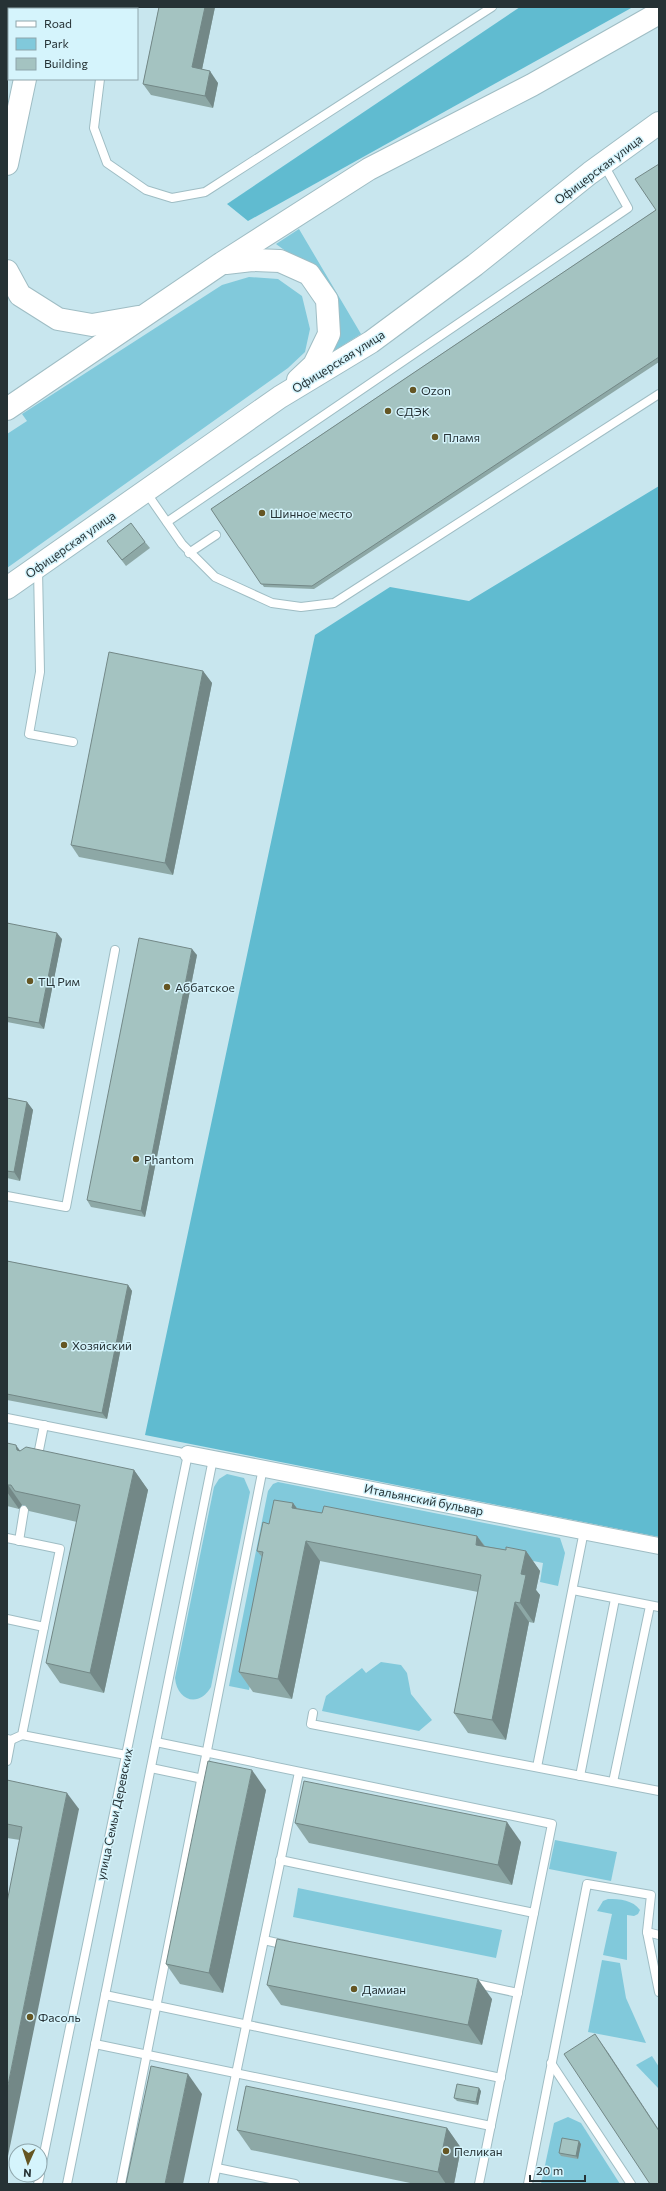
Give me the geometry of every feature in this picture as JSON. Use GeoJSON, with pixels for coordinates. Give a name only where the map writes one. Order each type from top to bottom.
{"type":"FeatureCollection","features":[{"type":"Feature","properties":{"kind":"main road"},"geometry":{"type":"LineString","coordinates":[[7,409],[222,263],[369,169],[532,85],[659,13]]}},
{"type":"Feature","properties":{"kind":"main road"},"geometry":{"type":"LineString","coordinates":[[7,164],[25,80]]}},
{"type":"Feature","properties":{"kind":"main road","name":"Офицерская улица"},"geometry":{"type":"LineString","coordinates":[[7,588],[280,397],[371,342],[475,265],[659,123]]}},
{"type":"Feature","properties":{"kind":"main road"},"geometry":{"type":"LineString","coordinates":[[222,263],[252,260],[280,261],[309,274],[327,300],[329,334],[314,365],[280,397]]}},
{"type":"Feature","properties":{"kind":"main road"},"geometry":{"type":"LineString","coordinates":[[7,271],[20,295],[58,319],[92,325],[147,315]]}},
{"type":"Feature","properties":{"kind":"street","name":"Итальянский бульвар"},"geometry":{"type":"LineString","coordinates":[[188,1454],[659,1546]]}},
{"type":"Feature","properties":{"kind":"lane"},"geometry":{"type":"LineString","coordinates":[[100,80],[94,128],[107,163],[146,190],[172,198],[179,197],[205,192],[492,7]]}},
{"type":"Feature","properties":{"kind":"lane"},"geometry":{"type":"LineString","coordinates":[[167,522],[628,208],[604,164]]}},
{"type":"Feature","properties":{"kind":"lane"},"geometry":{"type":"LineString","coordinates":[[146,491],[189,553],[215,577],[272,603],[301,607],[334,603],[659,394]]}},
{"type":"Feature","properties":{"kind":"lane"},"geometry":{"type":"LineString","coordinates":[[189,553],[216,535]]}},
{"type":"Feature","properties":{"kind":"lane"},"geometry":{"type":"LineString","coordinates":[[38,566],[40,672],[29,734],[74,742]]}},
{"type":"Feature","properties":{"kind":"lane"},"geometry":{"type":"LineString","coordinates":[[7,1196],[66,1207],[114,950]]}},
{"type":"Feature","properties":{"kind":"lane"},"geometry":{"type":"LineString","coordinates":[[7,1418],[188,1454]]}},
{"type":"Feature","properties":{"kind":"lane"},"geometry":{"type":"LineString","coordinates":[[35,1466],[44,1425]]}},
{"type":"Feature","properties":{"kind":"lane","name":"улица Семьи Деревских"},"geometry":{"type":"LineString","coordinates":[[46,2143],[188,1454]]}},
{"type":"Feature","properties":{"kind":"lane"},"geometry":{"type":"LineString","coordinates":[[67,2184],[213,1459]]}},
{"type":"Feature","properties":{"kind":"lane"},"geometry":{"type":"LineString","coordinates":[[121,2184],[203,1779],[263,1468]]}},
{"type":"Feature","properties":{"kind":"lane"},"geometry":{"type":"LineString","coordinates":[[19,1541],[24,1510]]}},
{"type":"Feature","properties":{"kind":"lane"},"geometry":{"type":"LineString","coordinates":[[537,1767],[584,1531]]}},
{"type":"Feature","properties":{"kind":"lane"},"geometry":{"type":"LineString","coordinates":[[7,1538],[60,1550],[22,1735]]}},
{"type":"Feature","properties":{"kind":"lane"},"geometry":{"type":"LineString","coordinates":[[573,1590],[659,1607]]}},
{"type":"Feature","properties":{"kind":"lane"},"geometry":{"type":"LineString","coordinates":[[580,1776],[615,1599]]}},
{"type":"Feature","properties":{"kind":"lane"},"geometry":{"type":"LineString","coordinates":[[613,1782],[650,1606]]}},
{"type":"Feature","properties":{"kind":"lane"},"geometry":{"type":"LineString","coordinates":[[7,1619],[44,1627]]}},
{"type":"Feature","properties":{"kind":"lane"},"geometry":{"type":"LineString","coordinates":[[313,1713],[311,1724],[659,1791]]}},
{"type":"Feature","properties":{"kind":"lane"},"geometry":{"type":"LineString","coordinates":[[7,1761],[9,1740],[22,1735],[126,1755]]}},
{"type":"Feature","properties":{"kind":"lane"},"geometry":{"type":"LineString","coordinates":[[156,1742],[552,1824],[479,2184]]}},
{"type":"Feature","properties":{"kind":"lane"},"geometry":{"type":"LineString","coordinates":[[151,1768],[203,1779]]}},
{"type":"Feature","properties":{"kind":"lane"},"geometry":{"type":"LineString","coordinates":[[213,2184],[299,1772]]}},
{"type":"Feature","properties":{"kind":"lane"},"geometry":{"type":"LineString","coordinates":[[280,1860],[534,1913]]}},
{"type":"Feature","properties":{"kind":"lane"},"geometry":{"type":"LineString","coordinates":[[528,2184],[587,1884],[651,1895],[647,1932],[659,1992]]}},
{"type":"Feature","properties":{"kind":"lane"},"geometry":{"type":"LineString","coordinates":[[647,1932],[659,1935]]}},
{"type":"Feature","properties":{"kind":"lane"},"geometry":{"type":"LineString","coordinates":[[264,1940],[295,1947]]}},
{"type":"Feature","properties":{"kind":"lane"},"geometry":{"type":"LineString","coordinates":[[464,1982],[518,1993]]}},
{"type":"Feature","properties":{"kind":"lane"},"geometry":{"type":"LineString","coordinates":[[105,1995],[501,2078]]}},
{"type":"Feature","properties":{"kind":"lane"},"geometry":{"type":"LineString","coordinates":[[95,2044],[491,2126]]}},
{"type":"Feature","properties":{"kind":"lane"},"geometry":{"type":"LineString","coordinates":[[552,2063],[631,2184]]}},
{"type":"Feature","properties":{"kind":"lane"},"geometry":{"type":"LineString","coordinates":[[216,2168],[295,2184]]}},
{"type":"Feature","properties":{"kind":"green space"},"geometry":{"type":"Polygon","coordinates":[[[299,229],[361,334],[332,352],[335,329],[298,260],[276,244],[299,229]]]}},
{"type":"Feature","properties":{"kind":"green space"},"geometry":{"type":"Polygon","coordinates":[[[249,277],[278,279],[302,296],[310,329],[305,352],[288,368],[7,568],[7,434],[27,421],[22,414],[222,285],[249,277]]]}},
{"type":"Feature","properties":{"kind":"green space"},"geometry":{"type":"Polygon","coordinates":[[[227,1474],[244,1478],[250,1492],[211,1687],[201,1698],[189,1699],[180,1692],[175,1678],[214,1487],[219,1479],[227,1474]]]}},
{"type":"Feature","properties":{"kind":"green space"},"geometry":{"type":"Polygon","coordinates":[[[278,1482],[560,1538],[565,1553],[558,1586],[540,1582],[543,1563],[287,1510],[249,1690],[229,1686],[268,1491],[273,1484],[278,1482]]]}},
{"type":"Feature","properties":{"kind":"green space"},"geometry":{"type":"Polygon","coordinates":[[[381,1662],[401,1665],[407,1673],[411,1694],[432,1720],[419,1731],[322,1711],[326,1696],[362,1668],[366,1673],[381,1662]]]}},
{"type":"Feature","properties":{"kind":"green space"},"geometry":{"type":"Polygon","coordinates":[[[555,1840],[617,1852],[611,1881],[549,1869],[555,1840]]]}},
{"type":"Feature","properties":{"kind":"green space"},"geometry":{"type":"Polygon","coordinates":[[[298,1888],[502,1930],[496,1958],[293,1917],[298,1888]]]}},
{"type":"Feature","properties":{"kind":"green space"},"geometry":{"type":"Polygon","coordinates":[[[608,1899],[630,1902],[640,1910],[638,1914],[634,1916],[627,1915],[627,1960],[603,1955],[612,1914],[597,1911],[603,1901],[608,1899]]]}},
{"type":"Feature","properties":{"kind":"green space"},"geometry":{"type":"Polygon","coordinates":[[[602,1960],[620,1963],[626,1998],[646,2043],[588,2032],[602,1960]]]}},
{"type":"Feature","properties":{"kind":"green space"},"geometry":{"type":"Polygon","coordinates":[[[652,2056],[659,2067],[659,2089],[636,2065],[652,2056]]]}},
{"type":"Feature","properties":{"kind":"green space"},"geometry":{"type":"Polygon","coordinates":[[[568,2117],[581,2123],[620,2184],[541,2184],[554,2123],[568,2117]]]}},
{"type":"Feature","properties":{"kind":"shaded area"},"geometry":{"type":"Polygon","coordinates":[[[520,7],[633,7],[248,221],[227,204],[520,7]]]}},
{"type":"Feature","properties":{"kind":"shaded area"},"geometry":{"type":"Polygon","coordinates":[[[659,486],[659,1537],[145,1435],[315,635],[390,587],[469,601],[659,486]]]}},
{"type":"Feature","properties":{"kind":"building"},"geometry":{"type":"Polygon","coordinates":[[[159,7],[205,7],[192,67],[210,71],[205,96],[143,84],[159,7]]]}},
{"type":"Feature","properties":{"kind":"building","name":"Пламя"},"geometry":{"type":"Polygon","coordinates":[[[659,164],[659,357],[312,586],[261,584],[211,509],[656,210],[635,179],[659,164]]]}},
{"type":"Feature","properties":{"kind":"building"},"geometry":{"type":"Polygon","coordinates":[[[131,523],[145,542],[122,560],[107,541],[131,523]]]}},
{"type":"Feature","properties":{"kind":"building"},"geometry":{"type":"Polygon","coordinates":[[[109,652],[203,671],[165,863],[71,845],[109,652]]]}},
{"type":"Feature","properties":{"kind":"building","name":"ТЦ Рим"},"geometry":{"type":"Polygon","coordinates":[[[7,923],[57,933],[39,1023],[7,1017],[7,923]]]}},
{"type":"Feature","properties":{"kind":"building"},"geometry":{"type":"Polygon","coordinates":[[[139,938],[192,949],[141,1211],[87,1200],[139,938]]]}},
{"type":"Feature","properties":{"kind":"building"},"geometry":{"type":"Polygon","coordinates":[[[7,1098],[27,1102],[14,1172],[7,1171],[7,1098]]]}},
{"type":"Feature","properties":{"kind":"building","name":"Хозяйский"},"geometry":{"type":"Polygon","coordinates":[[[7,1261],[128,1285],[102,1413],[7,1394],[7,1261]]]}},
{"type":"Feature","properties":{"kind":"building"},"geometry":{"type":"Polygon","coordinates":[[[7,1443],[16,1445],[17,1450],[20,1451],[26,1447],[134,1470],[90,1673],[46,1663],[80,1505],[15,1491],[11,1485],[7,1486],[7,1443]]]}},
{"type":"Feature","properties":{"kind":"building"},"geometry":{"type":"Polygon","coordinates":[[[274,1500],[293,1503],[292,1508],[322,1513],[324,1506],[477,1536],[476,1545],[506,1550],[506,1547],[526,1551],[521,1574],[526,1575],[520,1603],[515,1602],[492,1720],[454,1713],[481,1575],[306,1541],[278,1679],[239,1672],[263,1552],[257,1551],[263,1522],[269,1524],[274,1500]]]}},
{"type":"Feature","properties":{"kind":"building"},"geometry":{"type":"Polygon","coordinates":[[[208,1761],[252,1770],[209,1973],[166,1964],[208,1761]]]}},
{"type":"Feature","properties":{"kind":"building"},"geometry":{"type":"Polygon","coordinates":[[[7,1780],[67,1793],[7,2090],[7,1902],[22,1827],[7,1824],[7,1780]]]}},
{"type":"Feature","properties":{"kind":"building"},"geometry":{"type":"Polygon","coordinates":[[[304,1781],[507,1822],[498,1865],[295,1823],[304,1781]]]}},
{"type":"Feature","properties":{"kind":"building"},"geometry":{"type":"Polygon","coordinates":[[[277,1939],[478,1979],[468,2025],[267,1985],[277,1939]]]}},
{"type":"Feature","properties":{"kind":"building"},"geometry":{"type":"Polygon","coordinates":[[[595,2034],[659,2131],[659,2184],[650,2184],[564,2054],[595,2034]]]}},
{"type":"Feature","properties":{"kind":"building"},"geometry":{"type":"Polygon","coordinates":[[[151,2066],[188,2074],[165,2184],[126,2184],[151,2066]]]}},
{"type":"Feature","properties":{"kind":"building"},"geometry":{"type":"Polygon","coordinates":[[[457,2084],[479,2088],[476,2102],[454,2098],[457,2084]]]}},
{"type":"Feature","properties":{"kind":"building"},"geometry":{"type":"Polygon","coordinates":[[[246,2086],[447,2128],[438,2172],[237,2130],[246,2086]]]}},
{"type":"Feature","properties":{"kind":"building"},"geometry":{"type":"Polygon","coordinates":[[[562,2138],[579,2141],[576,2156],[559,2153],[562,2138]]]}},
{"type":"Feature","properties":{"kind":"place","name":"Ozon"},"geometry":{"type":"Point","coordinates":[413,390]}},
{"type":"Feature","properties":{"kind":"place","name":"СДЭК"},"geometry":{"type":"Point","coordinates":[388,411]}},
{"type":"Feature","properties":{"kind":"place","name":"Пламя"},"geometry":{"type":"Point","coordinates":[435,437]}},
{"type":"Feature","properties":{"kind":"place","name":"Шинное место"},"geometry":{"type":"Point","coordinates":[262,513]}},
{"type":"Feature","properties":{"kind":"place","name":"ТЦ Рим"},"geometry":{"type":"Point","coordinates":[30,981]}},
{"type":"Feature","properties":{"kind":"place","name":"Аббатское"},"geometry":{"type":"Point","coordinates":[167,987]}},
{"type":"Feature","properties":{"kind":"place","name":"Phantom"},"geometry":{"type":"Point","coordinates":[136,1159]}},
{"type":"Feature","properties":{"kind":"place","name":"Хозяйский"},"geometry":{"type":"Point","coordinates":[64,1345]}},
{"type":"Feature","properties":{"kind":"place","name":"Дамиан"},"geometry":{"type":"Point","coordinates":[354,1989]}},
{"type":"Feature","properties":{"kind":"place","name":"Фасоль"},"geometry":{"type":"Point","coordinates":[30,2017]}},
{"type":"Feature","properties":{"kind":"place","name":"Пеликан"},"geometry":{"type":"Point","coordinates":[446,2151]}}]}
